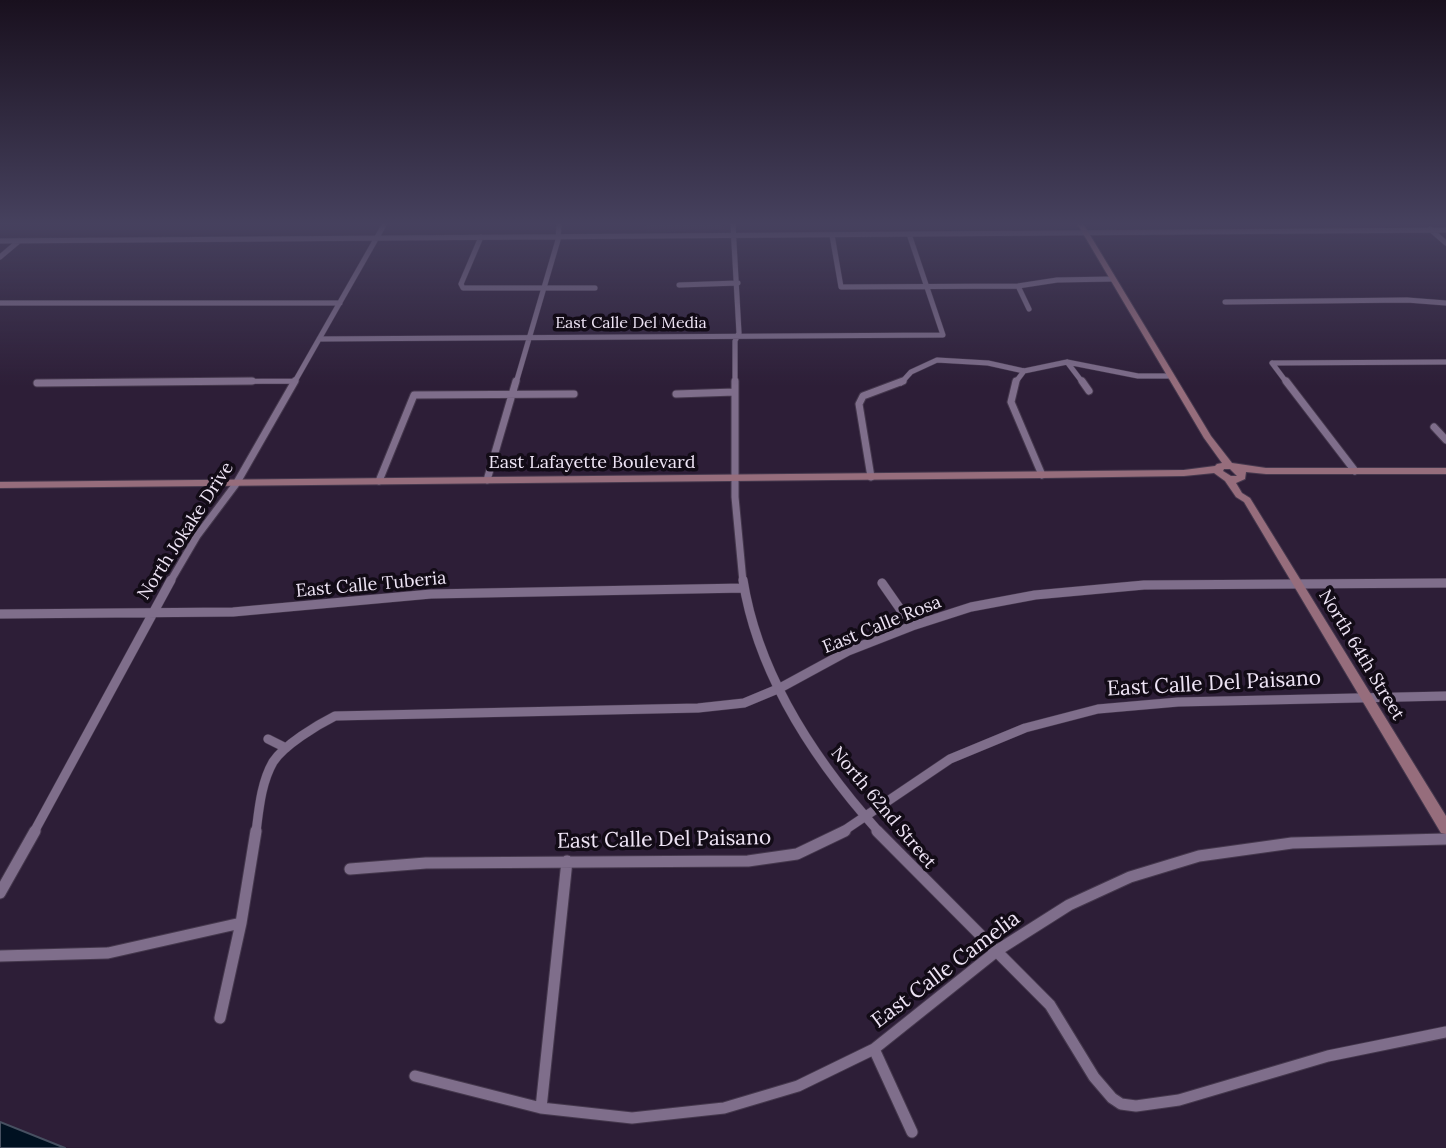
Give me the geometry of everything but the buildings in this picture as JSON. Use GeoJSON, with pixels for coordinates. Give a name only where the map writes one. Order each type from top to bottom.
{"type":"FeatureCollection","features":[{"type":"Feature","properties":{"kind":"street","name":"North Jokake Drive"},"geometry":{"type":"LineString","coordinates":[[0,892],[51,805],[104,700],[153,612],[204,525],[222,506],[236,484],[354,279]]}},
{"type":"Feature","properties":{"kind":"street"},"geometry":{"type":"LineString","coordinates":[[463,279],[461,284],[463,288],[595,288]]}},
{"type":"Feature","properties":{"kind":"street"},"geometry":{"type":"LineString","coordinates":[[487,480],[547,279]]}},
{"type":"Feature","properties":{"kind":"street","name":"North 62nd Street"},"geometry":{"type":"LineString","coordinates":[[738,279],[739,332],[735,337],[735,393],[738,548],[754,628],[780,688],[814,750],[864,816],[927,884],[998,950],[1056,1013],[1104,1091],[1119,1103],[1132,1106],[1189,1098],[1290,1066],[1406,1038],[1446,1032]]}},
{"type":"Feature","properties":{"kind":"street"},"geometry":{"type":"LineString","coordinates":[[840,279],[841,286],[1018,286],[1057,280],[1113,279]]}},
{"type":"Feature","properties":{"kind":"street"},"geometry":{"type":"LineString","coordinates":[[924,279],[926,286]]}},
{"type":"Feature","properties":{"kind":"street","name":"North 64th Street"},"geometry":{"type":"LineString","coordinates":[[1113,279],[1230,472],[1239,495],[1247,500],[1446,828]]}},
{"type":"Feature","properties":{"kind":"street"},"geometry":{"type":"LineString","coordinates":[[679,285],[738,283]]}},
{"type":"Feature","properties":{"kind":"street","name":"East Calle Del Media"},"geometry":{"type":"LineString","coordinates":[[319,339],[943,335],[926,286]]}},
{"type":"Feature","properties":{"kind":"street"},"geometry":{"type":"LineString","coordinates":[[1018,286],[1030,309]]}},
{"type":"Feature","properties":{"kind":"street"},"geometry":{"type":"LineString","coordinates":[[1225,302],[1408,300],[1446,303]]}},
{"type":"Feature","properties":{"kind":"street"},"geometry":{"type":"LineString","coordinates":[[0,303],[340,303]]}},
{"type":"Feature","properties":{"kind":"street"},"geometry":{"type":"LineString","coordinates":[[871,477],[859,404],[863,396],[901,383],[911,372],[937,360],[978,362],[1024,371],[1067,362],[1138,376],[1171,376]]}},
{"type":"Feature","properties":{"kind":"street"},"geometry":{"type":"LineString","coordinates":[[1067,362],[1088,391]]}},
{"type":"Feature","properties":{"kind":"street"},"geometry":{"type":"LineString","coordinates":[[1355,471],[1272,363],[1446,362]]}},
{"type":"Feature","properties":{"kind":"street"},"geometry":{"type":"LineString","coordinates":[[1024,371],[1010,389],[1009,402],[1027,436],[1042,475]]}},
{"type":"Feature","properties":{"kind":"street"},"geometry":{"type":"LineString","coordinates":[[37,383],[295,381]]}},
{"type":"Feature","properties":{"kind":"street"},"geometry":{"type":"LineString","coordinates":[[676,394],[735,393]]}},
{"type":"Feature","properties":{"kind":"street"},"geometry":{"type":"LineString","coordinates":[[379,481],[414,396],[574,394]]}},
{"type":"Feature","properties":{"kind":"street"},"geometry":{"type":"LineString","coordinates":[[1434,427],[1446,440]]}},
{"type":"Feature","properties":{"kind":"street","name":"East Lafayette Boulevard"},"geometry":{"type":"LineString","coordinates":[[0,485],[1230,472],[1260,475],[1266,471],[1446,471]]}},
{"type":"Feature","properties":{"kind":"street"},"geometry":{"type":"LineString","coordinates":[[882,583],[912,626]]}},
{"type":"Feature","properties":{"kind":"street","name":"East Calle Rosa"},"geometry":{"type":"LineString","coordinates":[[286,748],[314,726],[335,716],[698,708],[744,703],[780,688],[848,651],[912,626],[971,607],[1073,590],[1144,585],[1446,583]]}},
{"type":"Feature","properties":{"kind":"street","name":"East Calle Tuberia"},"geometry":{"type":"LineString","coordinates":[[0,614],[233,612],[431,594],[744,588]]}},
{"type":"Feature","properties":{"kind":"street","name":"East Calle Del Paisano"},"geometry":{"type":"LineString","coordinates":[[350,870],[426,863],[748,861],[797,854],[834,838],[950,759],[1025,728],[1098,709],[1178,702],[1446,695]]}},
{"type":"Feature","properties":{"kind":"street"},"geometry":{"type":"LineString","coordinates":[[220,1018],[241,923],[261,792],[274,761],[286,748],[268,739]]}},
{"type":"Feature","properties":{"kind":"street","name":"East Calle Camelia"},"geometry":{"type":"LineString","coordinates":[[415,1076],[541,1108],[632,1118],[724,1108],[798,1086],[874,1049],[998,950],[1069,905],[1130,877],[1199,856],[1292,843],[1446,839]]}},
{"type":"Feature","properties":{"kind":"street"},"geometry":{"type":"LineString","coordinates":[[541,1108],[567,861]]}},
{"type":"Feature","properties":{"kind":"street"},"geometry":{"type":"LineString","coordinates":[[0,956],[108,953],[241,923]]}},
{"type":"Feature","properties":{"kind":"street","name":"East Calle Camelia"},"geometry":{"type":"LineString","coordinates":[[874,1049],[912,1132]]}},
{"type":"Feature","properties":{"kind":"water"},"geometry":{"type":"Polygon","coordinates":[[[0,1122],[65,1148],[0,1148],[0,1122]]]}}]}
